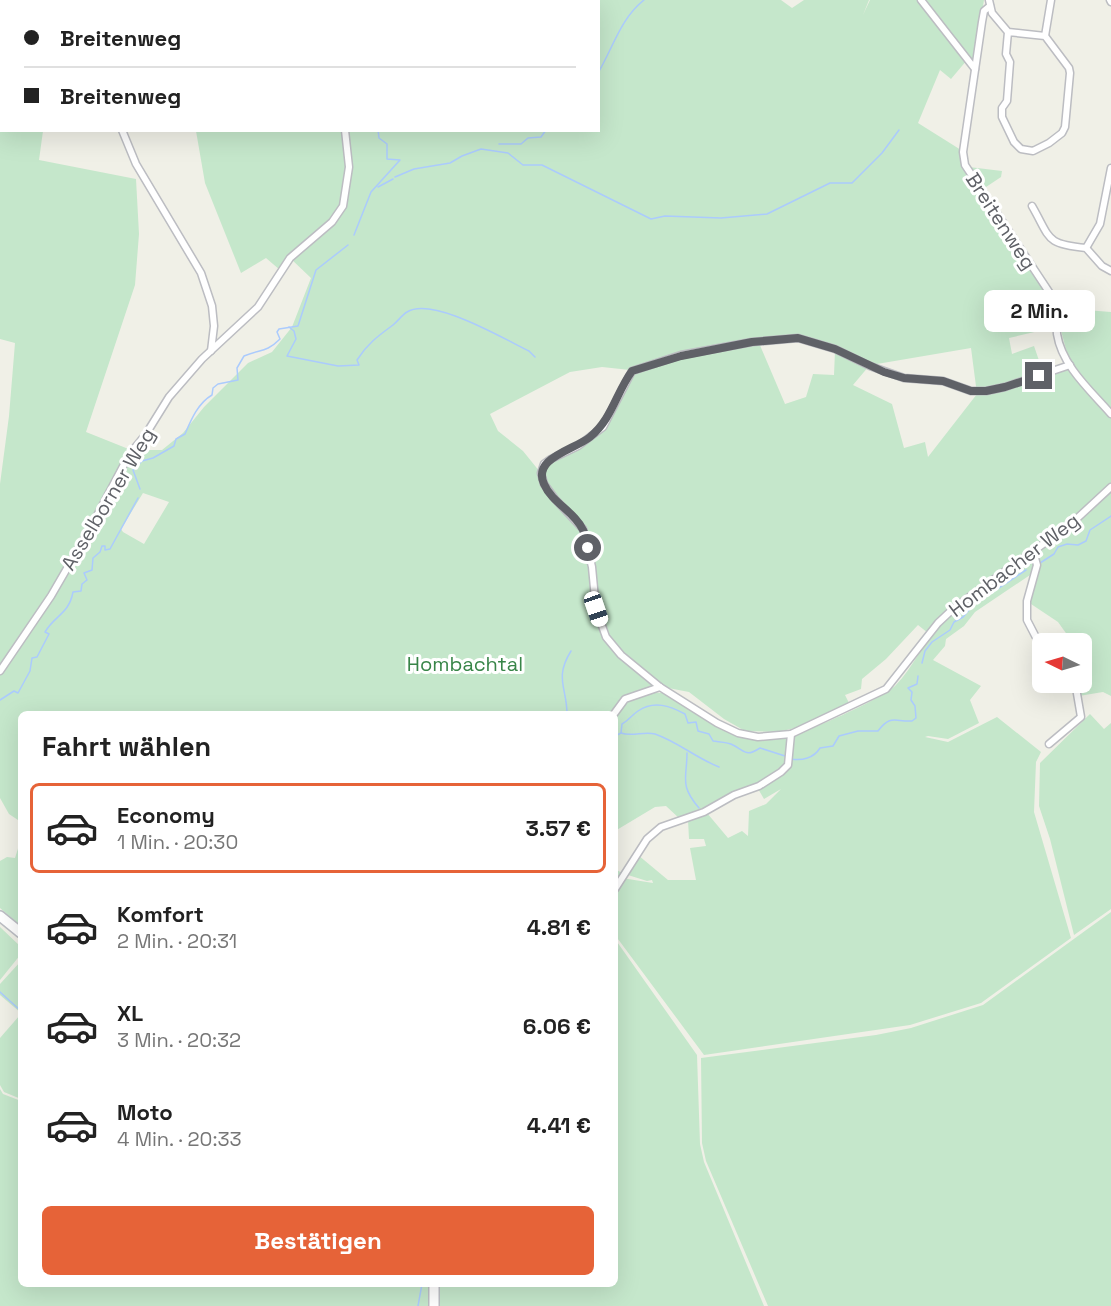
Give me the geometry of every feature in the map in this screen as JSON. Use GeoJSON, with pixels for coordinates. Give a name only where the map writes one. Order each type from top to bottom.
{"type":"FeatureCollection","features":[{"type":"Feature","properties":{"kind":"main road"},"geometry":{"type":"LineString","coordinates":[[0,916],[18,931]]}},
{"type":"Feature","properties":{"kind":"main road"},"geometry":{"type":"LineString","coordinates":[[434,1287],[434,1306]]}},
{"type":"Feature","properties":{"kind":"street"},"geometry":{"type":"LineString","coordinates":[[921,0],[975,69]]}},
{"type":"Feature","properties":{"kind":"street"},"geometry":{"type":"LineString","coordinates":[[1008,32],[1006,54],[1010,62],[1007,100],[1002,108],[1002,117],[1014,142],[1021,149],[1033,150],[1062,134],[1065,127],[1070,73],[1069,68],[1045,36],[1051,0]]}},
{"type":"Feature","properties":{"kind":"street"},"geometry":{"type":"LineString","coordinates":[[989,3],[996,19],[1008,32],[1045,36]]}},
{"type":"Feature","properties":{"kind":"street","name":"Breitenweg"},"geometry":{"type":"LineString","coordinates":[[989,3],[984,11],[975,69],[963,152],[965,165],[1055,302],[1057,334],[1070,365],[1111,414]]}},
{"type":"Feature","properties":{"kind":"street"},"geometry":{"type":"LineString","coordinates":[[123,132],[136,164],[201,273],[212,306],[214,326],[211,351]]}},
{"type":"Feature","properties":{"kind":"street","name":"Asselborner Weg"},"geometry":{"type":"LineString","coordinates":[[0,671],[51,596],[129,455],[169,397],[211,351],[258,307],[290,258],[332,222],[344,206],[349,167],[345,132]]}},
{"type":"Feature","properties":{"kind":"street"},"geometry":{"type":"LineString","coordinates":[[1086,248],[1100,224],[1111,168]]}},
{"type":"Feature","properties":{"kind":"street"},"geometry":{"type":"LineString","coordinates":[[1032,206],[1052,242],[1086,248],[1102,266],[1111,271]]}},
{"type":"Feature","properties":{"kind":"street"},"geometry":{"type":"LineString","coordinates":[[660,687],[621,655],[606,637],[596,609],[592,567],[583,529],[555,499],[544,484],[541,473],[544,464],[578,446],[603,427],[632,371],[681,356],[752,342],[798,338],[835,349],[884,372],[904,378],[943,381],[971,391],[1005,387],[1070,365]]}},
{"type":"Feature","properties":{"kind":"street","name":"Hombacher Weg"},"geometry":{"type":"LineString","coordinates":[[660,687],[717,723],[738,733],[758,737],[791,734],[886,689],[938,623],[954,608],[1071,524],[1111,487]]}},
{"type":"Feature","properties":{"kind":"street"},"geometry":{"type":"LineString","coordinates":[[1033,551],[1037,566],[1027,602],[1027,620],[1034,633]]}},
{"type":"Feature","properties":{"kind":"street"},"geometry":{"type":"LineString","coordinates":[[617,711],[625,699],[660,687]]}},
{"type":"Feature","properties":{"kind":"street"},"geometry":{"type":"LineString","coordinates":[[1049,744],[1081,717],[1077,693]]}},
{"type":"Feature","properties":{"kind":"street"},"geometry":{"type":"LineString","coordinates":[[618,884],[647,839],[662,827],[704,812],[734,795],[759,786],[781,772],[788,765],[791,734]]}},
{"type":"Feature","properties":{"kind":"green space","name":"Hombachtal"},"geometry":{"type":"Polygon","coordinates":[[[600,0],[781,0],[792,8],[804,0],[869,0],[863,15],[870,0],[920,0],[967,60],[951,79],[940,70],[918,123],[961,150],[963,166],[1056,308],[1056,327],[1009,338],[1012,354],[1034,346],[1044,375],[1069,368],[1111,416],[1111,485],[1069,522],[1072,524],[1111,491],[1111,696],[1103,692],[1079,696],[1078,693],[1092,693],[1092,633],[1066,633],[1058,622],[1028,602],[1033,573],[975,612],[964,626],[946,639],[945,646],[933,660],[981,686],[970,700],[979,723],[948,739],[925,737],[948,742],[997,717],[1041,752],[1036,762],[1034,812],[1071,938],[981,1003],[910,1025],[704,1055],[618,939],[618,885],[620,881],[618,883],[618,871],[624,874],[622,878],[653,883],[652,880],[647,881],[628,875],[626,872],[638,855],[668,880],[696,880],[690,848],[706,846],[704,839],[689,839],[688,820],[707,813],[728,838],[742,831],[748,836],[749,811],[766,804],[781,789],[764,799],[757,787],[732,794],[701,813],[680,819],[666,806],[655,807],[618,829],[618,713],[624,706],[639,696],[669,694],[691,706],[723,729],[741,737],[759,740],[778,739],[808,730],[859,707],[895,686],[944,621],[1030,554],[1032,557],[1036,554],[1035,547],[936,622],[928,633],[918,625],[886,659],[862,679],[861,689],[845,695],[850,705],[809,725],[777,732],[745,731],[724,719],[689,692],[663,687],[614,645],[608,637],[598,609],[585,528],[544,484],[542,473],[545,465],[551,459],[578,447],[604,427],[632,372],[681,357],[759,343],[785,404],[806,397],[813,374],[834,375],[835,351],[869,366],[853,385],[892,404],[904,448],[925,442],[928,457],[977,394],[971,348],[871,365],[836,348],[798,336],[752,341],[681,354],[630,370],[602,367],[570,372],[490,414],[498,431],[523,451],[540,472],[543,485],[582,530],[590,567],[595,609],[604,638],[621,657],[659,688],[624,696],[613,711],[18,711],[18,820],[9,814],[0,798],[0,484],[15,343],[0,339],[0,132],[43,132],[39,160],[136,179],[139,234],[135,285],[86,432],[131,450],[162,450],[183,433],[204,407],[248,363],[272,352],[292,327],[311,278],[290,258],[331,225],[339,216],[344,205],[349,181],[346,132],[600,132],[600,0]],[[143,493],[121,529],[144,544],[169,502],[143,493]]]}},
{"type":"Feature","properties":{"kind":"green space"},"geometry":{"type":"Polygon","coordinates":[[[923,0],[984,0],[973,65],[923,0]]]}},
{"type":"Feature","properties":{"kind":"green space"},"geometry":{"type":"Polygon","coordinates":[[[196,132],[343,132],[346,178],[343,201],[338,212],[324,228],[292,255],[280,270],[266,258],[241,273],[205,183],[196,132]]]}},
{"type":"Feature","properties":{"kind":"green space"},"geometry":{"type":"Polygon","coordinates":[[[969,167],[1002,171],[1001,177],[983,189],[969,167]]]}},
{"type":"Feature","properties":{"kind":"green space"},"geometry":{"type":"Polygon","coordinates":[[[1060,308],[1111,312],[1111,410],[1070,364],[1060,327],[1060,308]]]}},
{"type":"Feature","properties":{"kind":"green space"},"geometry":{"type":"Polygon","coordinates":[[[1090,714],[1104,729],[1111,723],[1111,909],[1074,935],[1050,839],[1039,806],[1040,763],[1090,714]]]}},
{"type":"Feature","properties":{"kind":"green space"},"geometry":{"type":"Polygon","coordinates":[[[18,848],[18,923],[0,908],[0,861],[7,857],[15,858],[18,848]]]}},
{"type":"Feature","properties":{"kind":"green space"},"geometry":{"type":"Polygon","coordinates":[[[1111,912],[1111,1306],[768,1306],[706,1161],[702,1143],[701,1058],[876,1035],[911,1028],[983,1005],[1111,912]]]}},
{"type":"Feature","properties":{"kind":"green space"},"geometry":{"type":"Polygon","coordinates":[[[0,927],[18,944],[18,958],[0,980],[0,927]]]}},
{"type":"Feature","properties":{"kind":"green space"},"geometry":{"type":"Polygon","coordinates":[[[618,943],[697,1055],[700,1144],[704,1162],[764,1306],[440,1306],[440,1287],[618,1287],[618,943]]]}},
{"type":"Feature","properties":{"kind":"green space"},"geometry":{"type":"Polygon","coordinates":[[[18,964],[18,1010],[0,995],[0,984],[18,964]]]}},
{"type":"Feature","properties":{"kind":"green space"},"geometry":{"type":"Polygon","coordinates":[[[18,1017],[18,1098],[4,1092],[0,1085],[0,1038],[18,1017]]]}},
{"type":"Feature","properties":{"kind":"green space"},"geometry":{"type":"Polygon","coordinates":[[[0,1089],[3,1094],[18,1100],[18,1287],[428,1287],[428,1306],[0,1306],[0,1089]]]}},
{"type":"Feature","properties":{"kind":"waterway"},"geometry":{"type":"LineString","coordinates":[[600,69],[623,25],[644,0]]}},
{"type":"Feature","properties":{"kind":"waterway"},"geometry":{"type":"LineString","coordinates":[[395,177],[414,169],[450,163],[481,149],[508,153],[523,165],[542,165],[651,219],[665,216],[721,218],[767,214],[830,183],[852,183],[882,153],[899,130]]}},
{"type":"Feature","properties":{"kind":"waterway"},"geometry":{"type":"LineString","coordinates":[[354,235],[371,192],[400,160],[387,159],[387,144],[379,138],[378,132]]}},
{"type":"Feature","properties":{"kind":"waterway"},"geometry":{"type":"LineString","coordinates":[[499,144],[521,144],[528,138],[541,137],[545,132]]}},
{"type":"Feature","properties":{"kind":"waterway"},"geometry":{"type":"LineString","coordinates":[[378,187],[393,179]]}},
{"type":"Feature","properties":{"kind":"waterway"},"geometry":{"type":"LineString","coordinates":[[140,489],[133,470],[142,461],[153,458],[174,446],[176,439],[185,434],[199,407],[212,395],[213,388],[218,384],[238,380],[237,368],[244,356],[267,349],[275,343],[280,339],[277,332],[279,329],[298,326],[316,270],[348,245]]}},
{"type":"Feature","properties":{"kind":"waterway"},"geometry":{"type":"LineString","coordinates":[[289,327],[294,331],[296,339],[287,356],[338,366],[359,365],[357,360],[365,349],[405,313],[418,309],[433,310],[450,314],[486,329],[529,351],[535,357]]}},
{"type":"Feature","properties":{"kind":"waterway"},"geometry":{"type":"LineString","coordinates":[[0,700],[14,691],[18,693],[30,671],[32,658],[37,657],[49,634],[45,632],[65,610],[73,592],[81,591],[82,584],[87,580],[84,573],[92,570],[93,558],[100,552],[102,546],[105,546],[105,550],[110,549],[138,498]]}},
{"type":"Feature","properties":{"kind":"waterway"},"geometry":{"type":"LineString","coordinates":[[1040,563],[1054,554],[1058,547],[1067,544],[1078,545],[1086,541],[1090,530],[1111,516]]}},
{"type":"Feature","properties":{"kind":"waterway"},"geometry":{"type":"LineString","coordinates":[[922,663],[925,651],[932,642],[950,630],[954,622],[963,617],[973,605],[1026,570]]}},
{"type":"Feature","properties":{"kind":"waterway"},"geometry":{"type":"LineString","coordinates":[[567,711],[562,676],[571,651]]}},
{"type":"Feature","properties":{"kind":"waterway"},"geometry":{"type":"LineString","coordinates":[[791,759],[807,758],[820,748],[833,746],[839,736],[858,731],[878,731],[886,722],[894,720],[912,721],[916,718],[915,706],[911,700],[912,692],[908,688],[917,684],[918,676]]}},
{"type":"Feature","properties":{"kind":"waterway"},"geometry":{"type":"LineString","coordinates":[[618,734],[621,733],[622,724],[638,711],[650,706],[662,705],[685,714],[688,723],[696,722],[698,731],[709,734],[713,741],[731,744],[746,752],[760,748],[785,756]]}},
{"type":"Feature","properties":{"kind":"waterway"},"geometry":{"type":"LineString","coordinates":[[621,733],[655,734],[719,767]]}},
{"type":"Feature","properties":{"kind":"waterway"},"geometry":{"type":"LineString","coordinates":[[687,753],[686,787],[699,808]]}},
{"type":"Feature","properties":{"kind":"waterway"},"geometry":{"type":"LineString","coordinates":[[0,992],[18,1008]]}},
{"type":"Feature","properties":{"kind":"waterway"},"geometry":{"type":"LineString","coordinates":[[418,1306],[421,1287]]}},
{"type":"Feature","properties":{"kind":"route"},"geometry":{"type":"LineString","coordinates":[[588,548],[583,529],[555,499],[544,484],[541,473],[544,464],[578,446],[603,427],[632,371],[681,356],[752,342],[798,338],[835,349],[884,372],[910,380],[938,380],[971,391],[1005,387],[1039,376]]}}]}
